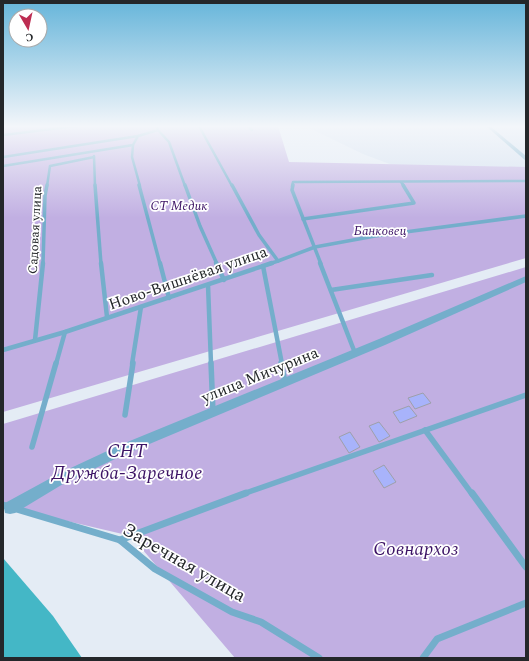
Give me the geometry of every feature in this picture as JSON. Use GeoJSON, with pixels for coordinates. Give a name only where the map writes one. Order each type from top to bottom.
{"type":"FeatureCollection","features":[{"type":"Feature","properties":{"kind":"street","name":"улица Мичурина"},"geometry":{"type":"LineString","coordinates":[[6,506],[124,449],[355,353],[526,279]]}},
{"type":"Feature","properties":{"kind":"lane"},"geometry":{"type":"LineString","coordinates":[[3,166],[59,157]]}},
{"type":"Feature","properties":{"kind":"lane"},"geometry":{"type":"LineString","coordinates":[[63,163],[64,157]]}},
{"type":"Feature","properties":{"kind":"lane"},"geometry":{"type":"LineString","coordinates":[[94,157],[98,237],[107,317]]}},
{"type":"Feature","properties":{"kind":"lane","name":"Садовая улица"},"geometry":{"type":"LineString","coordinates":[[35,340],[45,240],[45,196],[50,166],[94,157]]}},
{"type":"Feature","properties":{"kind":"lane"},"geometry":{"type":"LineString","coordinates":[[132,157],[169,298]]}},
{"type":"Feature","properties":{"kind":"lane"},"geometry":{"type":"LineString","coordinates":[[174,157],[200,226],[224,280]]}},
{"type":"Feature","properties":{"kind":"lane","name":"Ново-Вишнёвая улица"},"geometry":{"type":"LineString","coordinates":[[3,350],[65,332],[278,261],[259,235],[216,157]]}},
{"type":"Feature","properties":{"kind":"lane"},"geometry":{"type":"LineString","coordinates":[[355,353],[292,190],[293,182],[526,181]]}},
{"type":"Feature","properties":{"kind":"lane"},"geometry":{"type":"LineString","coordinates":[[303,219],[414,203],[401,182]]}},
{"type":"Feature","properties":{"kind":"lane"},"geometry":{"type":"LineString","coordinates":[[278,261],[315,247],[375,236],[526,216]]}},
{"type":"Feature","properties":{"kind":"lane"},"geometry":{"type":"LineString","coordinates":[[263,266],[285,382]]}},
{"type":"Feature","properties":{"kind":"lane"},"geometry":{"type":"LineString","coordinates":[[331,290],[432,274]]}},
{"type":"Feature","properties":{"kind":"lane"},"geometry":{"type":"LineString","coordinates":[[208,285],[213,412]]}},
{"type":"Feature","properties":{"kind":"lane"},"geometry":{"type":"LineString","coordinates":[[125,414],[141,307]]}},
{"type":"Feature","properties":{"kind":"lane"},"geometry":{"type":"LineString","coordinates":[[32,447],[65,332]]}},
{"type":"Feature","properties":{"kind":"lane"},"geometry":{"type":"LineString","coordinates":[[120,540],[270,484],[526,395]]}},
{"type":"Feature","properties":{"kind":"lane"},"geometry":{"type":"LineString","coordinates":[[425,430],[526,567]]}},
{"type":"Feature","properties":{"kind":"lane","name":"Заречная улица"},"geometry":{"type":"LineString","coordinates":[[6,506],[120,540],[155,569],[232,612],[261,622],[296,646],[319,658]]}},
{"type":"Feature","properties":{"kind":"lane"},"geometry":{"type":"LineString","coordinates":[[423,658],[437,639],[526,603]]}},
{"type":"Feature","properties":{"kind":"shaded area"},"geometry":{"type":"Polygon","coordinates":[[[371,157],[526,157],[526,175],[427,178],[371,157]]]}},
{"type":"Feature","properties":{"kind":"green space"},"geometry":{"type":"Polygon","coordinates":[[[3,157],[287,157],[289,162],[526,167],[526,258],[3,412],[3,157]]]}},
{"type":"Feature","properties":{"kind":"green space"},"geometry":{"type":"Polygon","coordinates":[[[526,267],[526,658],[235,658],[131,536],[3,506],[3,424],[526,267]]]}},
{"type":"Feature","properties":{"kind":"water"},"geometry":{"type":"Polygon","coordinates":[[[3,558],[53,616],[82,658],[3,658],[3,558]]]}},
{"type":"Feature","properties":{"kind":"building"},"geometry":{"type":"Polygon","coordinates":[[[423,393],[431,403],[415,409],[408,398],[423,393]]]}},
{"type":"Feature","properties":{"kind":"building"},"geometry":{"type":"Polygon","coordinates":[[[409,406],[417,416],[400,423],[393,412],[409,406]]]}},
{"type":"Feature","properties":{"kind":"building"},"geometry":{"type":"Polygon","coordinates":[[[379,422],[390,436],[379,442],[369,426],[379,422]]]}},
{"type":"Feature","properties":{"kind":"building"},"geometry":{"type":"Polygon","coordinates":[[[350,432],[360,447],[349,453],[339,437],[350,432]]]}},
{"type":"Feature","properties":{"kind":"building"},"geometry":{"type":"Polygon","coordinates":[[[384,465],[396,482],[384,488],[373,471],[384,465]]]}},
{"type":"Feature","properties":{"kind":"park label","name":"СТ Медик"},"geometry":{"type":"Point","coordinates":[179,206]}},
{"type":"Feature","properties":{"kind":"park label","name":"Банковец"},"geometry":{"type":"Point","coordinates":[380,231]}},
{"type":"Feature","properties":{"kind":"park label","name":"СНТ Дружба-Заречное"},"geometry":{"type":"Point","coordinates":[127,462]}},
{"type":"Feature","properties":{"kind":"park label","name":"Совнархоз"},"geometry":{"type":"Point","coordinates":[416,549]}}]}
